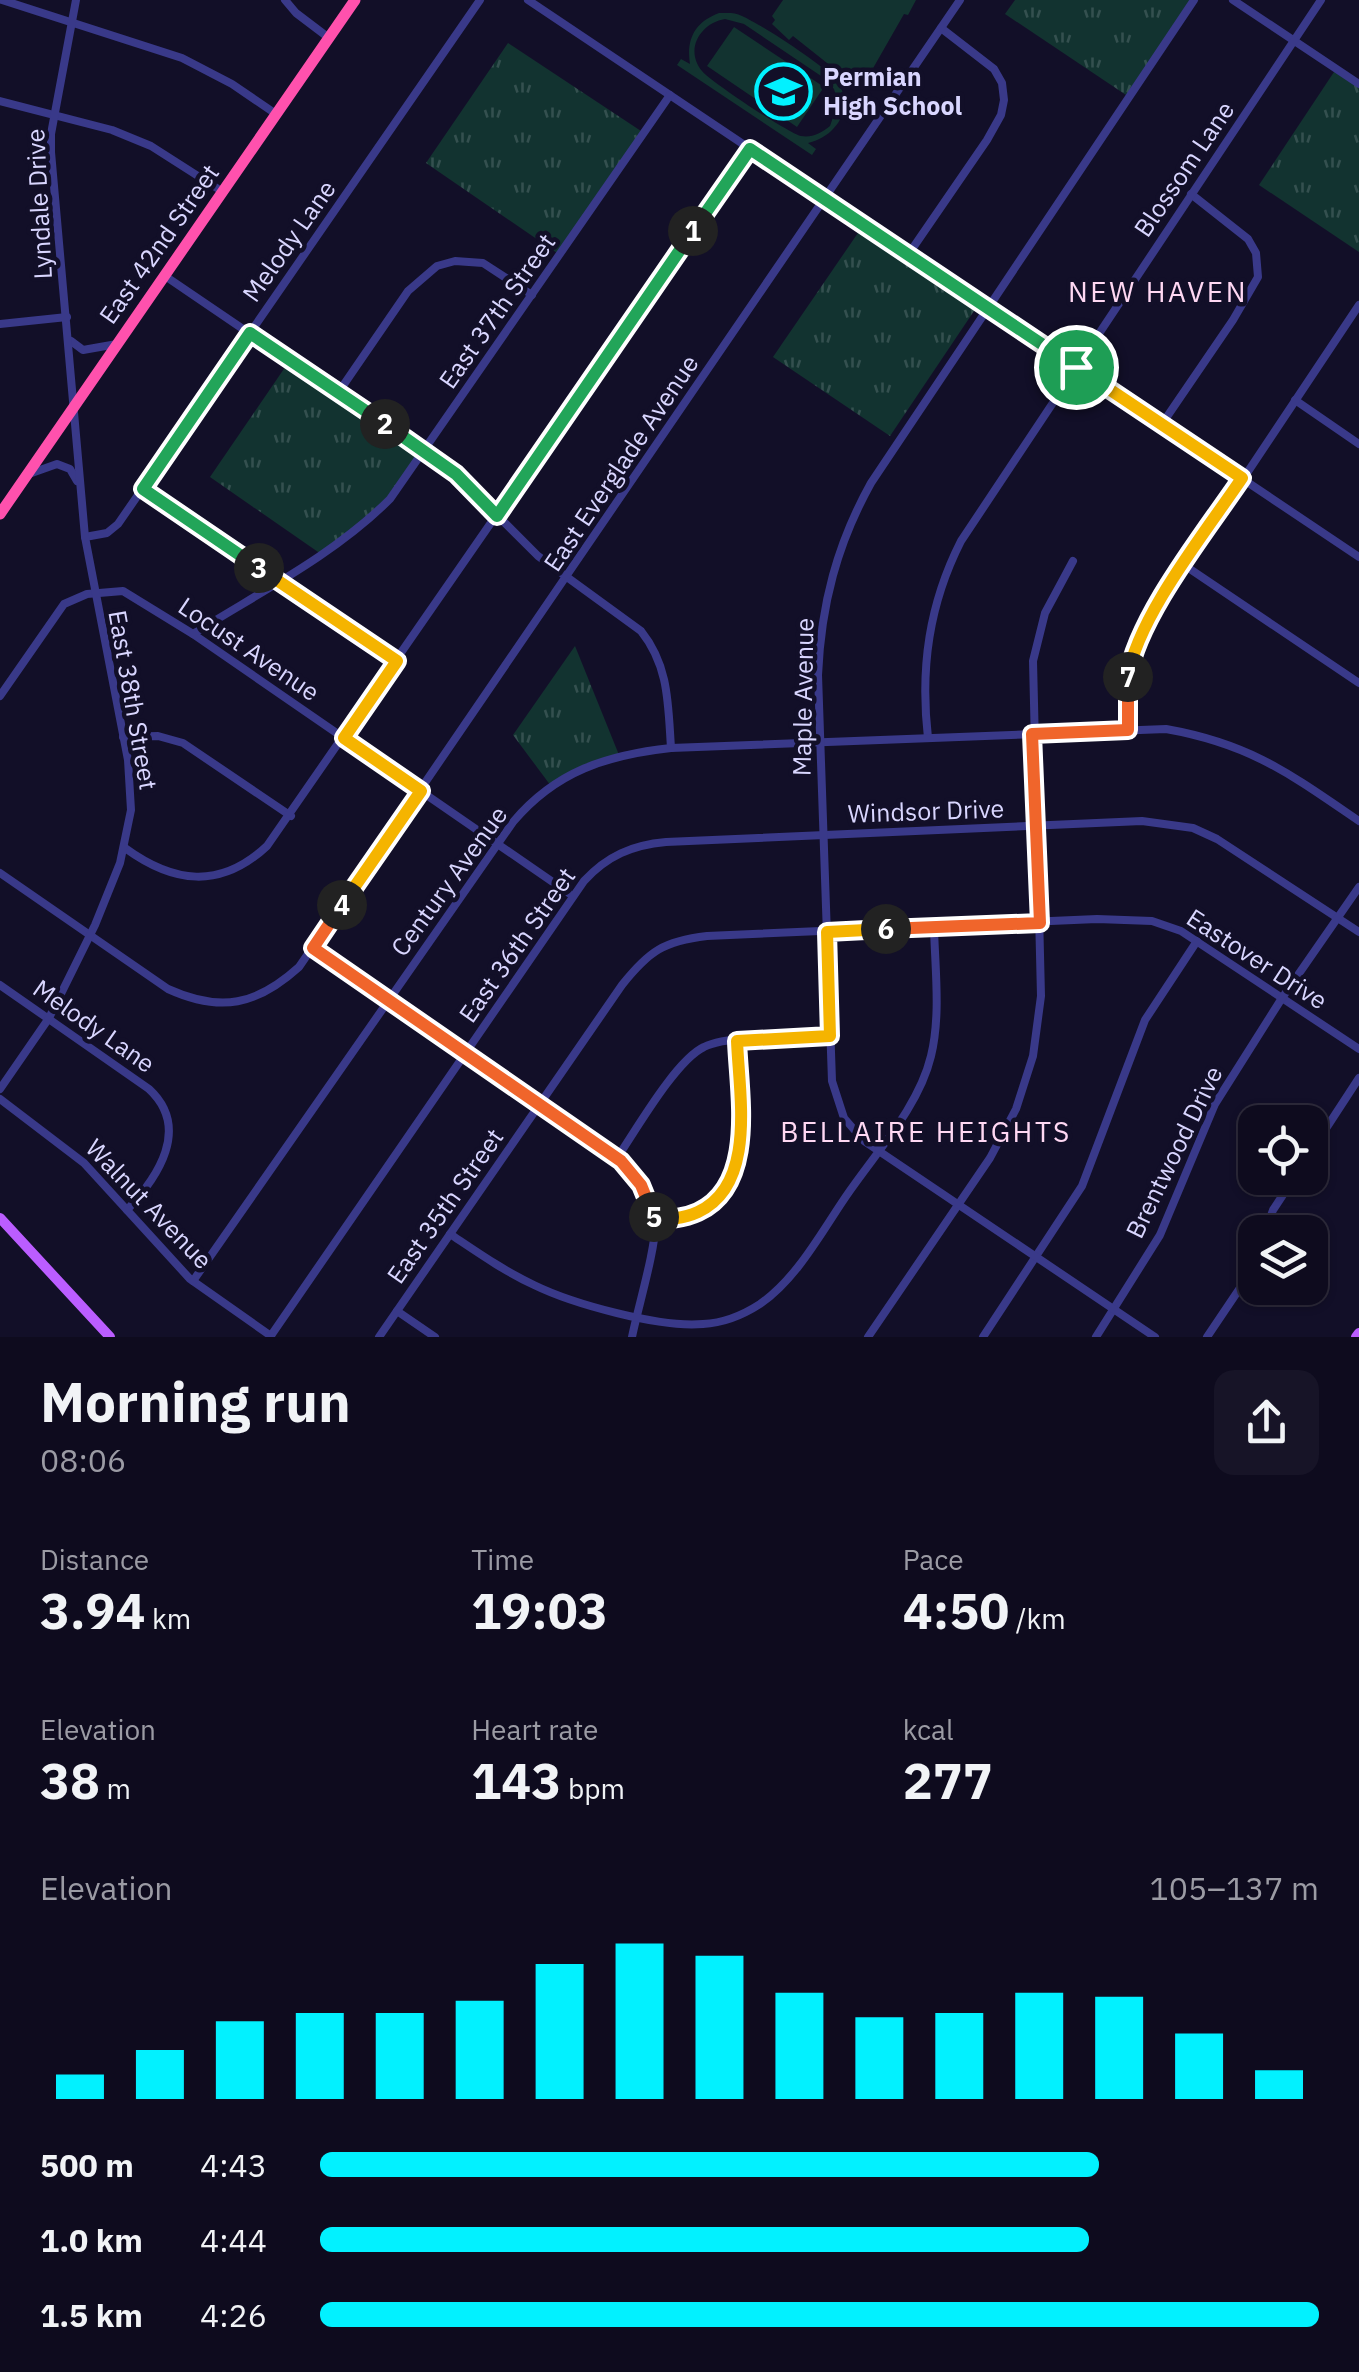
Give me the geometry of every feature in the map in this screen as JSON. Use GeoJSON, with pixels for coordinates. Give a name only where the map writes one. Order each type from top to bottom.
{"type":"FeatureCollection","features":[{"type":"Feature","properties":{"kind":"highway","name":"East 42nd Street"},"geometry":{"type":"LineString","coordinates":[[2,506],[355,0]]}},
{"type":"Feature","properties":{"kind":"main road"},"geometry":{"type":"LineString","coordinates":[[0,1218],[110,1337]]}},
{"type":"Feature","properties":{"kind":"street"},"geometry":{"type":"LineString","coordinates":[[2,0],[182,58],[232,84],[276,114]]}},
{"type":"Feature","properties":{"kind":"street","name":"Lyndale Drive"},"geometry":{"type":"LineString","coordinates":[[72,407],[51,152],[76,0]]}},
{"type":"Feature","properties":{"kind":"street"},"geometry":{"type":"LineString","coordinates":[[285,0],[329,38]]}},
{"type":"Feature","properties":{"kind":"street","name":"Melody Lane"},"geometry":{"type":"LineString","coordinates":[[85,537],[112,530],[143,489],[480,0]]}},
{"type":"Feature","properties":{"kind":"street"},"geometry":{"type":"LineString","coordinates":[[528,0],[1359,558]]}},
{"type":"Feature","properties":{"kind":"street","name":"East Everglade Avenue"},"geometry":{"type":"LineString","coordinates":[[0,872],[168,988],[189,998],[222,1004],[264,994],[299,967],[960,0]]}},
{"type":"Feature","properties":{"kind":"street","name":"Maple Avenue"},"geometry":{"type":"LineString","coordinates":[[1155,1337],[878,1150],[849,1126],[835,1099],[818,675],[822,621],[831,576],[847,530],[887,456],[1194,0]]}},
{"type":"Feature","properties":{"kind":"street"},"geometry":{"type":"LineString","coordinates":[[1233,0],[1359,84]]}},
{"type":"Feature","properties":{"kind":"street","name":"Blossom Lane"},"geometry":{"type":"LineString","coordinates":[[928,738],[925,658],[932,617],[944,578],[973,520],[1321,0]]}},
{"type":"Feature","properties":{"kind":"street"},"geometry":{"type":"LineString","coordinates":[[908,254],[987,140],[1004,106],[1004,91],[994,69],[941,28]]}},
{"type":"Feature","properties":{"kind":"street","name":"East 37th Street"},"geometry":{"type":"LineString","coordinates":[[193,634],[367,522],[390,498],[670,95]]}},
{"type":"Feature","properties":{"kind":"street"},"geometry":{"type":"LineString","coordinates":[[0,101],[112,130],[151,146],[222,192]]}},
{"type":"Feature","properties":{"kind":"street"},"geometry":{"type":"LineString","coordinates":[[125,848],[171,874],[214,876],[238,868],[256,856],[291,816],[750,149]]}},
{"type":"Feature","properties":{"kind":"street"},"geometry":{"type":"LineString","coordinates":[[1162,424],[1239,311],[1258,276],[1258,262],[1248,239],[1191,194]]}},
{"type":"Feature","properties":{"kind":"street"},"geometry":{"type":"LineString","coordinates":[[338,392],[408,291],[437,266],[454,261],[483,263],[532,294]]}},
{"type":"Feature","properties":{"kind":"street"},"geometry":{"type":"LineString","coordinates":[[164,276],[456,474],[538,556],[628,619],[652,644],[666,677],[671,748]]}},
{"type":"Feature","properties":{"kind":"street"},"geometry":{"type":"LineString","coordinates":[[1128,730],[1126,702],[1132,657],[1143,630],[1359,304]]}},
{"type":"Feature","properties":{"kind":"street"},"geometry":{"type":"LineString","coordinates":[[0,324],[67,316]]}},
{"type":"Feature","properties":{"kind":"street"},"geometry":{"type":"LineString","coordinates":[[1349,320],[1359,326]]}},
{"type":"Feature","properties":{"kind":"street"},"geometry":{"type":"LineString","coordinates":[[69,338],[75,347],[84,350],[117,344]]}},
{"type":"Feature","properties":{"kind":"street"},"geometry":{"type":"LineString","coordinates":[[1295,400],[1359,444]]}},
{"type":"Feature","properties":{"kind":"street","name":"East 38th Street"},"geometry":{"type":"LineString","coordinates":[[0,1089],[49,1018],[91,934],[125,848],[131,810],[123,737],[85,537],[72,407]]}},
{"type":"Feature","properties":{"kind":"street"},"geometry":{"type":"LineString","coordinates":[[26,476],[62,465],[80,484]]}},
{"type":"Feature","properties":{"kind":"street"},"geometry":{"type":"LineString","coordinates":[[143,489],[397,661]]}},
{"type":"Feature","properties":{"kind":"street"},"geometry":{"type":"LineString","coordinates":[[868,1337],[990,1158],[1016,1109],[1033,1056],[1041,996],[1032,734],[1035,644],[1045,613],[1073,561]]}},
{"type":"Feature","properties":{"kind":"street"},"geometry":{"type":"LineString","coordinates":[[1184,565],[1359,683]]}},
{"type":"Feature","properties":{"kind":"street"},"geometry":{"type":"LineString","coordinates":[[0,696],[64,604],[94,592]]}},
{"type":"Feature","properties":{"kind":"street","name":"Locust Avenue"},"geometry":{"type":"LineString","coordinates":[[94,592],[130,593],[574,896]]}},
{"type":"Feature","properties":{"kind":"street","name":"Century Avenue"},"geometry":{"type":"LineString","coordinates":[[193,1282],[497,843],[534,799],[575,770],[618,755],[671,748],[1166,729],[1207,736],[1250,751],[1290,773],[1359,821]]}},
{"type":"Feature","properties":{"kind":"street"},"geometry":{"type":"LineString","coordinates":[[123,737],[158,736],[183,743],[291,816]]}},
{"type":"Feature","properties":{"kind":"street","name":"Windsor Drive"},"geometry":{"type":"LineString","coordinates":[[824,836],[1142,821],[1193,828],[1359,932]]}},
{"type":"Feature","properties":{"kind":"street","name":"East 36th Street"},"geometry":{"type":"LineString","coordinates":[[270,1336],[574,896],[603,862],[636,846],[666,842],[824,836]]}},
{"type":"Feature","properties":{"kind":"street","name":"Brentwood Drive"},"geometry":{"type":"LineString","coordinates":[[1096,1337],[1160,1235],[1215,1104],[1359,887]]}},
{"type":"Feature","properties":{"kind":"street","name":"Eastover Drive"},"geometry":{"type":"LineString","coordinates":[[827,932],[1136,919],[1167,925],[1359,1049]]}},
{"type":"Feature","properties":{"kind":"street"},"geometry":{"type":"LineString","coordinates":[[450,1234],[537,1287],[593,1306],[678,1324],[704,1324],[733,1318],[757,1306],[792,1271],[918,1089],[932,1051],[936,1010],[934,927]]}},
{"type":"Feature","properties":{"kind":"street","name":"East 35th Street"},"geometry":{"type":"LineString","coordinates":[[379,1337],[622,985],[652,951],[676,941],[707,936],[827,932]]}},
{"type":"Feature","properties":{"kind":"street"},"geometry":{"type":"LineString","coordinates":[[983,1337],[1087,1177],[1150,1010],[1196,941]]}},
{"type":"Feature","properties":{"kind":"street"},"geometry":{"type":"LineString","coordinates":[[313,948],[617,1158],[641,1185],[654,1219],[632,1337]]}},
{"type":"Feature","properties":{"kind":"street","name":"Melody Lane"},"geometry":{"type":"LineString","coordinates":[[0,985],[149,1088],[166,1111],[169,1139],[162,1164],[127,1210]]}},
{"type":"Feature","properties":{"kind":"street"},"geometry":{"type":"LineString","coordinates":[[617,1158],[688,1058],[709,1044],[830,1036]]}},
{"type":"Feature","properties":{"kind":"street"},"geometry":{"type":"LineString","coordinates":[[654,1219],[704,1210],[732,1182],[738,1157],[737,1041]]}},
{"type":"Feature","properties":{"kind":"street"},"geometry":{"type":"LineString","coordinates":[[1328,1125],[1359,1078]]}},
{"type":"Feature","properties":{"kind":"street","name":"Walnut Avenue"},"geometry":{"type":"LineString","coordinates":[[0,1099],[72,1152],[193,1282],[270,1336]]}},
{"type":"Feature","properties":{"kind":"street"},"geometry":{"type":"LineString","coordinates":[[1208,1337],[1238,1291]]}},
{"type":"Feature","properties":{"kind":"street"},"geometry":{"type":"LineString","coordinates":[[397,1311],[436,1337]]}},
{"type":"Feature","properties":{"kind":"green space"},"geometry":{"type":"Polygon","coordinates":[[[783,0],[916,0],[864,84],[856,86],[772,24],[772,16],[783,0]]]}},
{"type":"Feature","properties":{"kind":"green space"},"geometry":{"type":"Polygon","coordinates":[[[1015,0],[1194,0],[1129,97],[1005,14],[1015,0]]]}},
{"type":"Feature","properties":{"kind":"green space"},"geometry":{"type":"Polygon","coordinates":[[[719,13],[734,13],[763,27],[817,63],[841,88],[841,118],[828,134],[808,143],[816,149],[812,155],[677,65],[681,59],[690,64],[689,47],[694,33],[704,21],[719,13]],[[725,19],[702,31],[695,54],[702,71],[793,133],[809,136],[830,126],[838,103],[834,89],[824,78],[744,24],[725,19]]]}},
{"type":"Feature","properties":{"kind":"green space"},"geometry":{"type":"Polygon","coordinates":[[[734,27],[824,87],[797,127],[707,66],[734,27]]]}},
{"type":"Feature","properties":{"kind":"green space"},"geometry":{"type":"Polygon","coordinates":[[[508,43],[644,133],[560,255],[426,163],[508,43]]]}},
{"type":"Feature","properties":{"kind":"green space"},"geometry":{"type":"Polygon","coordinates":[[[1336,69],[1359,84],[1359,252],[1259,185],[1336,69]]]}},
{"type":"Feature","properties":{"kind":"green space"},"geometry":{"type":"Polygon","coordinates":[[[860,230],[976,308],[890,436],[773,357],[860,230]]]}},
{"type":"Feature","properties":{"kind":"green space"},"geometry":{"type":"Polygon","coordinates":[[[290,360],[424,452],[390,499],[321,554],[210,477],[290,360]]]}},
{"type":"Feature","properties":{"kind":"green space"},"geometry":{"type":"Polygon","coordinates":[[[575,646],[619,755],[551,786],[513,735],[575,646]]]}},
{"type":"Feature","properties":{"kind":"place","name":"Permian High School"},"geometry":{"type":"Point","coordinates":[784,91]}},
{"type":"Feature","properties":{"kind":"district","name":"NEW HAVEN"},"geometry":{"type":"Point","coordinates":[1158,292]}},
{"type":"Feature","properties":{"kind":"district","name":"BELLAIRE HEIGHTS"},"geometry":{"type":"Point","coordinates":[926,1132]}},
{"type":"Feature","properties":{"kind":"route"},"geometry":{"type":"LineString","coordinates":[[750,149],[1076,367],[1242,478],[1152,613],[1136,644],[1127,685],[1128,730],[1032,734],[1040,923],[827,932],[830,1036],[737,1041],[738,1164],[732,1182],[715,1202],[686,1216],[654,1219],[641,1185],[621,1161],[313,948],[421,791],[344,738],[397,661],[143,489],[250,333],[456,474],[497,516],[750,149]]}}]}
